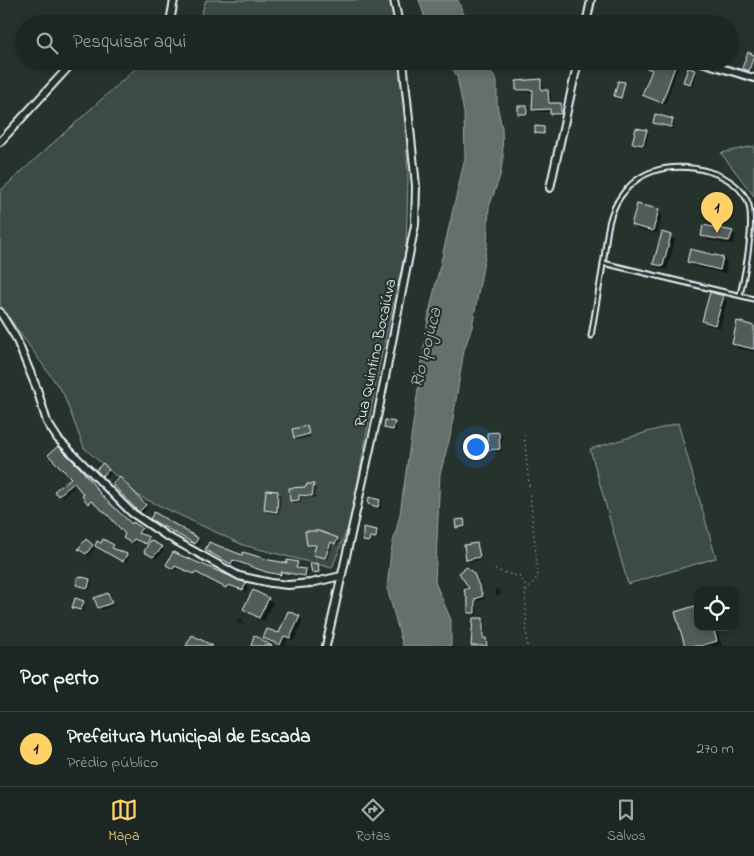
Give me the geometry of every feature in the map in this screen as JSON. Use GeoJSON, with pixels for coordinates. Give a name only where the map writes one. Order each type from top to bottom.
{"type":"FeatureCollection","features":[{"type":"Feature","properties":{"kind":"street"},"geometry":{"type":"LineString","coordinates":[[171,15],[174,0]]}},
{"type":"Feature","properties":{"kind":"street"},"geometry":{"type":"LineString","coordinates":[[394,0],[398,15]]}},
{"type":"Feature","properties":{"kind":"street"},"geometry":{"type":"LineString","coordinates":[[588,15],[591,0]]}},
{"type":"Feature","properties":{"kind":"street"},"geometry":{"type":"LineString","coordinates":[[0,142],[66,70]]}},
{"type":"Feature","properties":{"kind":"street","name":"Rua Quintino Bocaiúva"},"geometry":{"type":"LineString","coordinates":[[326,646],[378,414],[415,225],[416,186],[404,70]]}},
{"type":"Feature","properties":{"kind":"street"},"geometry":{"type":"LineString","coordinates":[[550,188],[576,70]]}},
{"type":"Feature","properties":{"kind":"street"},"geometry":{"type":"LineString","coordinates":[[728,70],[754,78]]}},
{"type":"Feature","properties":{"kind":"street"},"geometry":{"type":"LineString","coordinates":[[0,312],[16,338],[37,389],[47,422],[58,439],[131,512],[165,535],[239,576],[271,583],[288,584],[311,583],[341,576]]}},
{"type":"Feature","properties":{"kind":"lane"},"geometry":{"type":"LineString","coordinates":[[591,336],[610,219],[622,194],[632,184],[655,170],[680,168],[712,172],[733,184],[749,205],[752,217],[751,233],[740,295]]}},
{"type":"Feature","properties":{"kind":"lane"},"geometry":{"type":"LineString","coordinates":[[603,263],[754,299]]}},
{"type":"Feature","properties":{"kind":"path"},"geometry":{"type":"LineString","coordinates":[[524,435],[538,576],[526,592]]}},
{"type":"Feature","properties":{"kind":"path"},"geometry":{"type":"LineString","coordinates":[[495,570],[520,577],[526,592],[527,646]]}},
{"type":"Feature","properties":{"kind":"shaded area"},"geometry":{"type":"Polygon","coordinates":[[[206,0],[391,0],[397,15],[201,15],[206,0]]]}},
{"type":"Feature","properties":{"kind":"shaded area"},"geometry":{"type":"Polygon","coordinates":[[[134,70],[403,70],[408,178],[406,249],[379,366],[351,520],[332,568],[243,545],[139,496],[84,448],[63,393],[0,305],[0,191],[134,70]]]}},
{"type":"Feature","properties":{"kind":"shaded area"},"geometry":{"type":"Polygon","coordinates":[[[754,146],[754,196],[721,153],[754,146]]]}},
{"type":"Feature","properties":{"kind":"shaded area"},"geometry":{"type":"Polygon","coordinates":[[[678,423],[716,558],[628,584],[590,449],[678,423]]]}},
{"type":"Feature","properties":{"kind":"water"},"geometry":{"type":"Polygon","coordinates":[[[419,0],[458,0],[464,15],[424,15],[419,0]]]}},
{"type":"Feature","properties":{"kind":"water","name":"Rio Ipojuca"},"geometry":{"type":"Polygon","coordinates":[[[453,70],[490,70],[497,81],[497,105],[502,128],[503,158],[500,176],[489,207],[487,245],[472,327],[464,350],[450,437],[440,474],[435,582],[451,620],[451,646],[403,646],[387,588],[391,551],[400,514],[429,313],[465,158],[464,113],[457,76],[453,70]]]}},
{"type":"Feature","properties":{"kind":"building"},"geometry":{"type":"Polygon","coordinates":[[[748,52],[754,55],[749,71],[742,68],[748,52]]]}},
{"type":"Feature","properties":{"kind":"building"},"geometry":{"type":"Polygon","coordinates":[[[652,70],[674,70],[662,103],[642,95],[652,70]]]}},
{"type":"Feature","properties":{"kind":"building"},"geometry":{"type":"Polygon","coordinates":[[[687,70],[695,70],[690,84],[683,82],[687,70]]]}},
{"type":"Feature","properties":{"kind":"building"},"geometry":{"type":"Polygon","coordinates":[[[541,79],[541,90],[548,90],[549,103],[561,103],[561,114],[550,114],[550,109],[532,110],[533,90],[516,90],[516,81],[541,79]]]}},
{"type":"Feature","properties":{"kind":"building"},"geometry":{"type":"Polygon","coordinates":[[[618,81],[625,82],[621,98],[614,96],[618,81]]]}},
{"type":"Feature","properties":{"kind":"building"},"geometry":{"type":"Polygon","coordinates":[[[518,106],[527,106],[527,114],[518,114],[518,106]]]}},
{"type":"Feature","properties":{"kind":"building"},"geometry":{"type":"Polygon","coordinates":[[[655,114],[673,119],[671,127],[653,123],[655,114]]]}},
{"type":"Feature","properties":{"kind":"building"},"geometry":{"type":"Polygon","coordinates":[[[535,126],[544,127],[544,134],[535,133],[535,126]]]}},
{"type":"Feature","properties":{"kind":"building"},"geometry":{"type":"Polygon","coordinates":[[[636,128],[647,130],[643,145],[632,143],[636,128]]]}},
{"type":"Feature","properties":{"kind":"building"},"geometry":{"type":"Polygon","coordinates":[[[637,204],[659,209],[653,231],[631,225],[637,204]]]}},
{"type":"Feature","properties":{"kind":"building"},"geometry":{"type":"Polygon","coordinates":[[[703,225],[733,231],[729,241],[701,236],[703,225]]]}},
{"type":"Feature","properties":{"kind":"building"},"geometry":{"type":"Polygon","coordinates":[[[662,232],[671,235],[663,266],[653,264],[662,232]]]}},
{"type":"Feature","properties":{"kind":"building"},"geometry":{"type":"Polygon","coordinates":[[[690,249],[723,257],[720,270],[687,262],[690,249]]]}},
{"type":"Feature","properties":{"kind":"building"},"geometry":{"type":"Polygon","coordinates":[[[710,292],[724,296],[715,325],[702,321],[710,292]]]}},
{"type":"Feature","properties":{"kind":"building"},"geometry":{"type":"Polygon","coordinates":[[[737,321],[754,326],[754,349],[732,344],[737,321]]]}},
{"type":"Feature","properties":{"kind":"building"},"geometry":{"type":"Polygon","coordinates":[[[385,420],[395,422],[393,430],[384,428],[385,420]]]}},
{"type":"Feature","properties":{"kind":"building"},"geometry":{"type":"Polygon","coordinates":[[[307,426],[309,434],[294,438],[292,429],[307,426]]]}},
{"type":"Feature","properties":{"kind":"building"},"geometry":{"type":"Polygon","coordinates":[[[499,432],[500,449],[488,450],[487,433],[499,432]]]}},
{"type":"Feature","properties":{"kind":"building"},"geometry":{"type":"Polygon","coordinates":[[[58,446],[81,469],[104,498],[132,524],[133,522],[142,528],[138,533],[149,537],[146,544],[134,539],[131,543],[123,538],[125,534],[108,515],[91,501],[88,504],[82,496],[84,495],[74,483],[58,496],[54,491],[71,478],[48,455],[58,446]]]}},
{"type":"Feature","properties":{"kind":"building"},"geometry":{"type":"Polygon","coordinates":[[[103,463],[109,470],[102,476],[96,470],[103,463]]]}},
{"type":"Feature","properties":{"kind":"building"},"geometry":{"type":"Polygon","coordinates":[[[120,477],[146,505],[139,512],[112,484],[120,477]]]}},
{"type":"Feature","properties":{"kind":"building"},"geometry":{"type":"Polygon","coordinates":[[[307,484],[314,484],[312,496],[299,495],[299,500],[290,501],[289,488],[306,487],[307,484]]]}},
{"type":"Feature","properties":{"kind":"building"},"geometry":{"type":"Polygon","coordinates":[[[266,490],[278,491],[277,512],[264,510],[266,490]]]}},
{"type":"Feature","properties":{"kind":"building"},"geometry":{"type":"Polygon","coordinates":[[[369,497],[380,500],[378,507],[368,504],[369,497]]]}},
{"type":"Feature","properties":{"kind":"building"},"geometry":{"type":"Polygon","coordinates":[[[154,512],[198,538],[195,544],[150,519],[154,512]]]}},
{"type":"Feature","properties":{"kind":"building"},"geometry":{"type":"Polygon","coordinates":[[[464,519],[465,526],[456,528],[455,520],[464,519]]]}},
{"type":"Feature","properties":{"kind":"building"},"geometry":{"type":"Polygon","coordinates":[[[363,527],[377,530],[376,538],[370,537],[369,542],[363,541],[363,527]]]}},
{"type":"Feature","properties":{"kind":"building"},"geometry":{"type":"Polygon","coordinates":[[[305,531],[319,531],[338,538],[335,544],[331,542],[325,558],[313,555],[316,545],[307,545],[305,531]]]}},
{"type":"Feature","properties":{"kind":"building"},"geometry":{"type":"Polygon","coordinates":[[[86,539],[93,545],[86,554],[78,549],[86,539]]]}},
{"type":"Feature","properties":{"kind":"building"},"geometry":{"type":"Polygon","coordinates":[[[103,539],[114,545],[112,548],[127,554],[123,562],[95,546],[97,541],[101,543],[103,539]]]}},
{"type":"Feature","properties":{"kind":"building"},"geometry":{"type":"Polygon","coordinates":[[[150,540],[163,547],[153,557],[144,552],[150,540]]]}},
{"type":"Feature","properties":{"kind":"building"},"geometry":{"type":"Polygon","coordinates":[[[209,542],[242,555],[243,552],[269,560],[287,563],[287,560],[298,562],[296,568],[306,569],[305,576],[281,572],[281,575],[266,572],[233,560],[231,564],[205,550],[209,542]]]}},
{"type":"Feature","properties":{"kind":"building"},"geometry":{"type":"Polygon","coordinates":[[[477,543],[480,557],[466,560],[464,545],[477,543]]]}},
{"type":"Feature","properties":{"kind":"building"},"geometry":{"type":"Polygon","coordinates":[[[173,552],[246,583],[243,590],[228,585],[226,588],[195,572],[194,574],[175,566],[173,569],[166,565],[173,552]]]}},
{"type":"Feature","properties":{"kind":"building"},"geometry":{"type":"Polygon","coordinates":[[[318,563],[319,572],[312,573],[310,564],[318,563]]]}},
{"type":"Feature","properties":{"kind":"building"},"geometry":{"type":"Polygon","coordinates":[[[467,567],[474,574],[483,596],[475,599],[475,613],[468,613],[468,602],[464,590],[469,588],[459,573],[467,567]]]}},
{"type":"Feature","properties":{"kind":"building"},"geometry":{"type":"Polygon","coordinates":[[[78,576],[90,579],[88,588],[76,585],[78,576]]]}},
{"type":"Feature","properties":{"kind":"building"},"geometry":{"type":"Polygon","coordinates":[[[253,590],[269,598],[259,618],[243,609],[253,590]]]}},
{"type":"Feature","properties":{"kind":"building"},"geometry":{"type":"Polygon","coordinates":[[[108,593],[112,603],[98,608],[94,598],[108,593]]]}},
{"type":"Feature","properties":{"kind":"building"},"geometry":{"type":"Polygon","coordinates":[[[75,598],[84,601],[81,610],[72,608],[75,598]]]}},
{"type":"Feature","properties":{"kind":"building"},"geometry":{"type":"Polygon","coordinates":[[[694,606],[694,631],[714,631],[717,641],[700,646],[685,646],[675,612],[694,606]]]}},
{"type":"Feature","properties":{"kind":"building"},"geometry":{"type":"Polygon","coordinates":[[[288,611],[300,616],[290,638],[284,636],[280,645],[263,638],[267,629],[279,633],[288,611]]]}},
{"type":"Feature","properties":{"kind":"building"},"geometry":{"type":"Polygon","coordinates":[[[473,618],[483,618],[483,638],[486,638],[487,646],[471,646],[473,618]]]}},
{"type":"Feature","properties":{"kind":"building"},"geometry":{"type":"Polygon","coordinates":[[[192,635],[213,646],[186,646],[192,635]]]}},
{"type":"Feature","properties":{"kind":"building"},"geometry":{"type":"Polygon","coordinates":[[[254,635],[272,646],[251,646],[254,635]]]}},
{"type":"Feature","properties":{"kind":"place","name":"Prefeitura Municipal de Escada"},"geometry":{"type":"Point","coordinates":[717,233]}}]}
